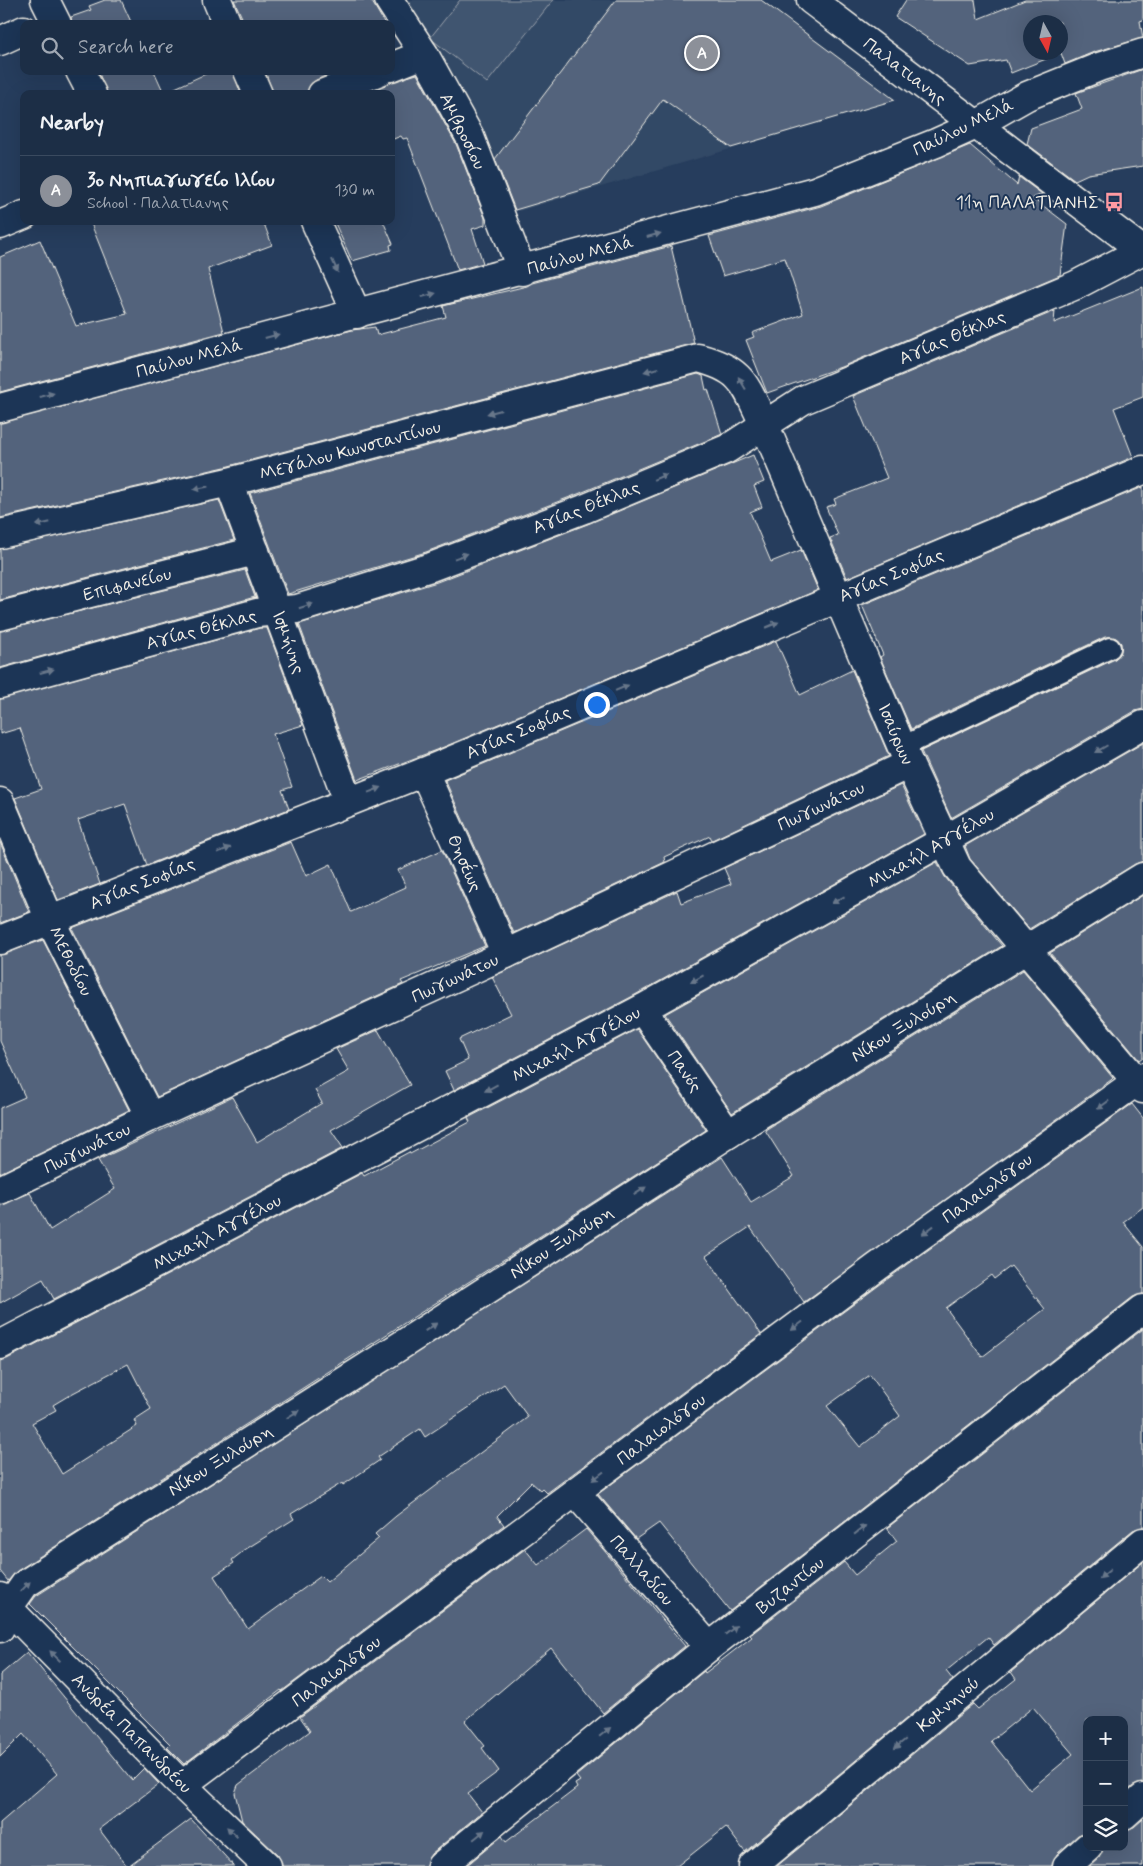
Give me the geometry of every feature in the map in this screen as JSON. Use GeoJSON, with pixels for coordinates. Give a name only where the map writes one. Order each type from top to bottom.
{"type":"FeatureCollection","features":[{"type":"Feature","properties":{"kind":"street"},"geometry":{"type":"LineString","coordinates":[[217,0],[225,20]]}},
{"type":"Feature","properties":{"kind":"street","name":"Αμβροσίου"},"geometry":{"type":"LineString","coordinates":[[389,0],[424,54],[470,138],[522,271]]}},
{"type":"Feature","properties":{"kind":"street","name":"Παλατιανης"},"geometry":{"type":"LineString","coordinates":[[811,0],[1143,250]]}},
{"type":"Feature","properties":{"kind":"street"},"geometry":{"type":"LineString","coordinates":[[0,41],[20,32]]}},
{"type":"Feature","properties":{"kind":"street","name":"Παύλου Μελά"},"geometry":{"type":"LineString","coordinates":[[0,408],[522,271],[815,191],[936,143],[976,125],[1027,96],[1099,67],[1143,53]]}},
{"type":"Feature","properties":{"kind":"street"},"geometry":{"type":"LineString","coordinates":[[395,65],[424,54]]}},
{"type":"Feature","properties":{"kind":"street"},"geometry":{"type":"LineString","coordinates":[[82,75],[90,90]]}},
{"type":"Feature","properties":{"kind":"street"},"geometry":{"type":"LineString","coordinates":[[250,75],[256,90]]}},
{"type":"Feature","properties":{"kind":"street"},"geometry":{"type":"LineString","coordinates":[[332,90],[370,75]]}},
{"type":"Feature","properties":{"kind":"street"},"geometry":{"type":"LineString","coordinates":[[0,225],[20,217]]}},
{"type":"Feature","properties":{"kind":"street"},"geometry":{"type":"LineString","coordinates":[[317,225],[357,314]]}},
{"type":"Feature","properties":{"kind":"street","name":"Αγίας Θέκλας"},"geometry":{"type":"LineString","coordinates":[[0,684],[257,613],[298,609],[431,567],[510,538],[727,449],[803,400],[1076,285],[1143,250]]}},
{"type":"Feature","properties":{"kind":"street","name":"Ισαύρων"},"geometry":{"type":"LineString","coordinates":[[698,358],[721,364],[740,377],[765,426],[905,756],[957,867],[1025,950],[1141,1082]]}},
{"type":"Feature","properties":{"kind":"street","name":"Μεγάλου Κωνσταντίνου"},"geometry":{"type":"LineString","coordinates":[[0,534],[230,482],[698,358]]}},
{"type":"Feature","properties":{"kind":"street","name":"Αγίας Σοφίας"},"geometry":{"type":"LineString","coordinates":[[0,940],[424,772],[1143,470]]}},
{"type":"Feature","properties":{"kind":"street","name":"Ισμήνης"},"geometry":{"type":"LineString","coordinates":[[230,482],[348,801]]}},
{"type":"Feature","properties":{"kind":"street","name":"Επιφανείου"},"geometry":{"type":"LineString","coordinates":[[0,616],[255,551]]}},
{"type":"Feature","properties":{"kind":"street","name":"Μιχαήλ Αγγέλου"},"geometry":{"type":"LineString","coordinates":[[0,1345],[642,1009],[944,841],[1143,725]]}},
{"type":"Feature","properties":{"kind":"street","name":"Πωγωνάτου"},"geometry":{"type":"LineString","coordinates":[[0,1190],[150,1117],[506,954],[905,756]]}},
{"type":"Feature","properties":{"kind":"street","name":"Θησέως"},"geometry":{"type":"LineString","coordinates":[[424,772],[506,954]]}},
{"type":"Feature","properties":{"kind":"street","name":"Μεθοδίου"},"geometry":{"type":"LineString","coordinates":[[0,802],[50,920],[150,1117]]}},
{"type":"Feature","properties":{"kind":"street","name":"Νίκου Ξυλούρη"},"geometry":{"type":"LineString","coordinates":[[3,1611],[24,1584],[408,1341],[728,1134],[1143,877]]}},
{"type":"Feature","properties":{"kind":"street","name":"Πανός"},"geometry":{"type":"LineString","coordinates":[[642,1009],[728,1134]]}},
{"type":"Feature","properties":{"kind":"street","name":"Παλαιολόγου"},"geometry":{"type":"LineString","coordinates":[[182,1785],[576,1493],[877,1266],[1141,1082]]}},
{"type":"Feature","properties":{"kind":"street","name":"Βυζαντίου"},"geometry":{"type":"LineString","coordinates":[[442,1866],[709,1648],[1143,1309]]}},
{"type":"Feature","properties":{"kind":"street","name":"Παλλαδίου"},"geometry":{"type":"LineString","coordinates":[[576,1493],[709,1648]]}},
{"type":"Feature","properties":{"kind":"street","name":"Κομνηνού"},"geometry":{"type":"LineString","coordinates":[[753,1866],[1143,1542]]}},
{"type":"Feature","properties":{"kind":"street","name":"Ανδρέα Παπανδρέου"},"geometry":{"type":"LineString","coordinates":[[3,1611],[267,1866]]}},
{"type":"Feature","properties":{"kind":"street"},"geometry":{"type":"LineString","coordinates":[[1128,1811],[1143,1798]]}},
{"type":"Feature","properties":{"kind":"street"},"geometry":{"type":"LineString","coordinates":[[1067,1866],[1084,1851]]}},
{"type":"Feature","properties":{"kind":"lane"},"geometry":{"type":"LineString","coordinates":[[905,756],[1110,648]]}},
{"type":"Feature","properties":{"kind":"shaded area"},"geometry":{"type":"Polygon","coordinates":[[[405,0],[762,0],[897,100],[519,211],[488,140],[468,102],[405,0]]]}},
{"type":"Feature","properties":{"kind":"shaded area"},"geometry":{"type":"Polygon","coordinates":[[[460,0],[553,0],[487,83],[430,38],[460,0]]]}},
{"type":"Feature","properties":{"kind":"building"},"geometry":{"type":"Polygon","coordinates":[[[105,0],[121,0],[130,20],[71,20],[71,17],[91,10],[89,6],[105,0]]]}},
{"type":"Feature","properties":{"kind":"building"},"geometry":{"type":"Polygon","coordinates":[[[234,0],[371,0],[383,20],[243,20],[234,0]]]}},
{"type":"Feature","properties":{"kind":"building"},"geometry":{"type":"Polygon","coordinates":[[[616,0],[761,0],[895,100],[731,148],[663,99],[599,185],[515,210],[495,159],[616,0]]]}},
{"type":"Feature","properties":{"kind":"building"},"geometry":{"type":"Polygon","coordinates":[[[906,0],[975,0],[978,19],[1025,0],[1143,0],[1143,20],[1140,21],[1143,38],[1094,52],[1065,64],[1064,60],[1068,60],[1068,15],[1023,15],[1023,60],[1044,60],[1011,73],[1006,60],[970,66],[895,17],[906,0]]]}},
{"type":"Feature","properties":{"kind":"building"},"geometry":{"type":"Polygon","coordinates":[[[1143,69],[1143,166],[1088,174],[1075,180],[1027,144],[1031,128],[1082,109],[1076,93],[1143,69]]]}},
{"type":"Feature","properties":{"kind":"building"},"geometry":{"type":"Polygon","coordinates":[[[417,74],[456,144],[485,218],[485,225],[472,229],[483,263],[458,270],[407,138],[403,139],[401,136],[395,138],[395,90],[373,90],[390,82],[417,74]]]}},
{"type":"Feature","properties":{"kind":"building"},"geometry":{"type":"Polygon","coordinates":[[[100,75],[156,75],[163,90],[105,90],[100,75]]]}},
{"type":"Feature","properties":{"kind":"building"},"geometry":{"type":"Polygon","coordinates":[[[203,75],[234,75],[240,90],[171,90],[203,75]]]}},
{"type":"Feature","properties":{"kind":"building"},"geometry":{"type":"Polygon","coordinates":[[[266,75],[328,75],[316,80],[310,85],[308,90],[272,90],[266,75]]]}},
{"type":"Feature","properties":{"kind":"building"},"geometry":{"type":"Polygon","coordinates":[[[970,145],[1017,185],[1019,177],[1042,194],[1033,198],[1067,224],[1060,275],[841,367],[767,393],[746,340],[754,337],[752,333],[803,314],[785,258],[723,276],[709,236],[821,206],[970,145]]]}},
{"type":"Feature","properties":{"kind":"building"},"geometry":{"type":"Polygon","coordinates":[[[92,225],[264,225],[272,245],[208,269],[224,332],[0,392],[0,257],[40,240],[76,326],[127,314],[92,225]]]}},
{"type":"Feature","properties":{"kind":"building"},"geometry":{"type":"Polygon","coordinates":[[[336,225],[385,225],[393,244],[390,245],[391,250],[352,261],[336,225]]]}},
{"type":"Feature","properties":{"kind":"building"},"geometry":{"type":"Polygon","coordinates":[[[671,246],[694,343],[225,467],[0,518],[0,423],[352,330],[375,327],[377,335],[446,317],[443,306],[527,286],[532,283],[671,246]]]}},
{"type":"Feature","properties":{"kind":"building"},"geometry":{"type":"Polygon","coordinates":[[[1143,287],[1143,397],[1114,408],[1133,457],[847,578],[830,538],[838,535],[826,507],[836,504],[834,499],[887,478],[853,396],[1055,311],[1054,323],[1143,287]]]}},
{"type":"Feature","properties":{"kind":"building"},"geometry":{"type":"Polygon","coordinates":[[[698,374],[703,376],[706,390],[708,389],[722,434],[578,494],[426,552],[288,594],[250,493],[698,374]]]}},
{"type":"Feature","properties":{"kind":"building"},"geometry":{"type":"Polygon","coordinates":[[[753,455],[764,482],[754,486],[762,507],[750,512],[771,562],[801,550],[818,590],[444,747],[357,780],[299,624],[437,582],[590,523],[753,455]]]}},
{"type":"Feature","properties":{"kind":"building"},"geometry":{"type":"Polygon","coordinates":[[[1143,487],[1143,709],[1135,711],[951,818],[921,751],[1115,659],[1120,654],[1121,643],[1116,638],[1105,637],[911,729],[880,657],[883,655],[862,605],[1143,487]]]}},
{"type":"Feature","properties":{"kind":"building"},"geometry":{"type":"Polygon","coordinates":[[[219,500],[234,540],[0,600],[0,549],[219,500]]]}},
{"type":"Feature","properties":{"kind":"building"},"geometry":{"type":"Polygon","coordinates":[[[245,570],[255,597],[0,668],[0,631],[245,570]]]}},
{"type":"Feature","properties":{"kind":"building"},"geometry":{"type":"Polygon","coordinates":[[[260,628],[267,628],[303,725],[273,734],[292,787],[282,790],[289,809],[147,865],[125,804],[78,820],[100,884],[58,900],[15,798],[41,789],[20,728],[0,734],[0,699],[260,628]]]}},
{"type":"Feature","properties":{"kind":"building"},"geometry":{"type":"Polygon","coordinates":[[[776,641],[800,695],[852,670],[889,756],[712,840],[710,836],[664,857],[665,862],[514,933],[445,780],[776,641]]]}},
{"type":"Feature","properties":{"kind":"building"},"geometry":{"type":"Polygon","coordinates":[[[1143,743],[1143,861],[1135,864],[1029,929],[970,859],[965,846],[1143,743]]]}},
{"type":"Feature","properties":{"kind":"building"},"geometry":{"type":"Polygon","coordinates":[[[901,785],[924,834],[635,995],[454,1090],[445,1071],[468,1060],[459,1039],[511,1014],[492,977],[677,891],[681,903],[731,884],[724,868],[901,785]]]}},
{"type":"Feature","properties":{"kind":"building"},"geometry":{"type":"Polygon","coordinates":[[[0,842],[29,912],[0,923],[0,842]]]}},
{"type":"Feature","properties":{"kind":"building"},"geometry":{"type":"Polygon","coordinates":[[[291,842],[306,876],[331,864],[351,912],[406,887],[398,870],[442,850],[485,946],[401,981],[403,984],[157,1097],[72,928],[291,842]]]}},
{"type":"Feature","properties":{"kind":"building"},"geometry":{"type":"Polygon","coordinates":[[[937,862],[945,877],[1002,946],[732,1113],[665,1014],[937,862]]]}},
{"type":"Feature","properties":{"kind":"building"},"geometry":{"type":"Polygon","coordinates":[[[1143,895],[1143,1057],[1139,1060],[1050,953],[1143,895]]]}},
{"type":"Feature","properties":{"kind":"building"},"geometry":{"type":"Polygon","coordinates":[[[43,940],[129,1110],[0,1173],[0,1108],[25,1097],[0,1041],[0,955],[43,940]]]}},
{"type":"Feature","properties":{"kind":"building"},"geometry":{"type":"Polygon","coordinates":[[[1023,970],[1113,1078],[804,1302],[750,1227],[706,1256],[761,1334],[547,1493],[531,1482],[497,1516],[504,1525],[184,1764],[167,1747],[170,1744],[30,1604],[36,1596],[722,1157],[751,1202],[794,1176],[765,1130],[1023,970]],[[504,1384],[425,1437],[420,1429],[378,1457],[380,1460],[343,1485],[342,1483],[291,1514],[294,1519],[246,1549],[232,1560],[234,1563],[214,1576],[248,1629],[321,1576],[327,1582],[379,1538],[375,1534],[396,1516],[528,1417],[504,1384]]]}},
{"type":"Feature","properties":{"kind":"building"},"geometry":{"type":"Polygon","coordinates":[[[637,1029],[706,1130],[17,1571],[8,1581],[0,1571],[0,1361],[362,1173],[364,1176],[409,1152],[410,1154],[470,1122],[468,1118],[637,1029]],[[128,1364],[53,1405],[56,1410],[32,1423],[62,1474],[137,1426],[134,1420],[151,1409],[128,1364]]]}},
{"type":"Feature","properties":{"kind":"building"},"geometry":{"type":"Polygon","coordinates":[[[378,1030],[410,1085],[331,1130],[343,1148],[54,1299],[43,1279],[0,1303],[0,1205],[30,1193],[50,1230],[115,1189],[98,1160],[232,1097],[257,1142],[322,1103],[315,1090],[349,1071],[336,1049],[378,1030]]]}},
{"type":"Feature","properties":{"kind":"building"},"geometry":{"type":"Polygon","coordinates":[[[1132,1104],[1143,1118],[1143,1207],[1123,1222],[1143,1247],[1143,1294],[1133,1297],[730,1611],[659,1523],[636,1539],[598,1494],[886,1280],[1132,1104]],[[1011,1266],[994,1279],[991,1275],[946,1308],[982,1357],[1045,1309],[1011,1266]],[[870,1375],[827,1406],[860,1447],[900,1416],[870,1375]]]}},
{"type":"Feature","properties":{"kind":"building"},"geometry":{"type":"Polygon","coordinates":[[[1143,1329],[1143,1527],[1133,1530],[994,1645],[988,1637],[946,1671],[953,1680],[745,1852],[726,1827],[677,1866],[466,1866],[502,1836],[506,1842],[577,1788],[575,1784],[580,1781],[576,1776],[704,1671],[705,1673],[752,1637],[750,1635],[844,1562],[855,1575],[897,1541],[887,1528],[1143,1329]]]}},
{"type":"Feature","properties":{"kind":"building"},"geometry":{"type":"Polygon","coordinates":[[[586,1529],[685,1646],[603,1713],[551,1648],[465,1721],[485,1746],[482,1748],[499,1771],[468,1794],[482,1812],[431,1854],[426,1866],[282,1866],[278,1855],[242,1821],[235,1793],[238,1785],[310,1731],[300,1717],[525,1549],[538,1565],[586,1529]]]}},
{"type":"Feature","properties":{"kind":"building"},"geometry":{"type":"Polygon","coordinates":[[[1143,1562],[1143,1783],[1133,1786],[1128,1790],[1128,1716],[1083,1716],[1083,1833],[1078,1835],[1057,1854],[1052,1866],[777,1866],[973,1704],[978,1709],[1016,1679],[1011,1672],[1143,1562]],[[1033,1707],[991,1741],[1030,1790],[1073,1754],[1033,1707]]]}},
{"type":"Feature","properties":{"kind":"building"},"geometry":{"type":"Polygon","coordinates":[[[27,1652],[132,1780],[144,1768],[159,1784],[99,1829],[127,1866],[0,1866],[0,1823],[57,1774],[23,1734],[0,1757],[0,1675],[27,1652]]]}},
{"type":"Feature","properties":{"kind":"building"},"geometry":{"type":"Polygon","coordinates":[[[191,1819],[234,1866],[128,1866],[191,1819]]]}},
{"type":"Feature","properties":{"kind":"building"},"geometry":{"type":"Polygon","coordinates":[[[1143,1819],[1143,1866],[1090,1866],[1099,1858],[1102,1851],[1128,1851],[1128,1829],[1134,1827],[1143,1819]]]}},
{"type":"Feature","properties":{"kind":"place","name":"3ο Νηπιαγωγείο Ιλίου"},"geometry":{"type":"Point","coordinates":[702,53]}},
{"type":"Feature","properties":{"kind":"place","name":"11η ΠΑΛΑΤΙΑΝΗΣ"},"geometry":{"type":"Point","coordinates":[1114,202]}}]}
